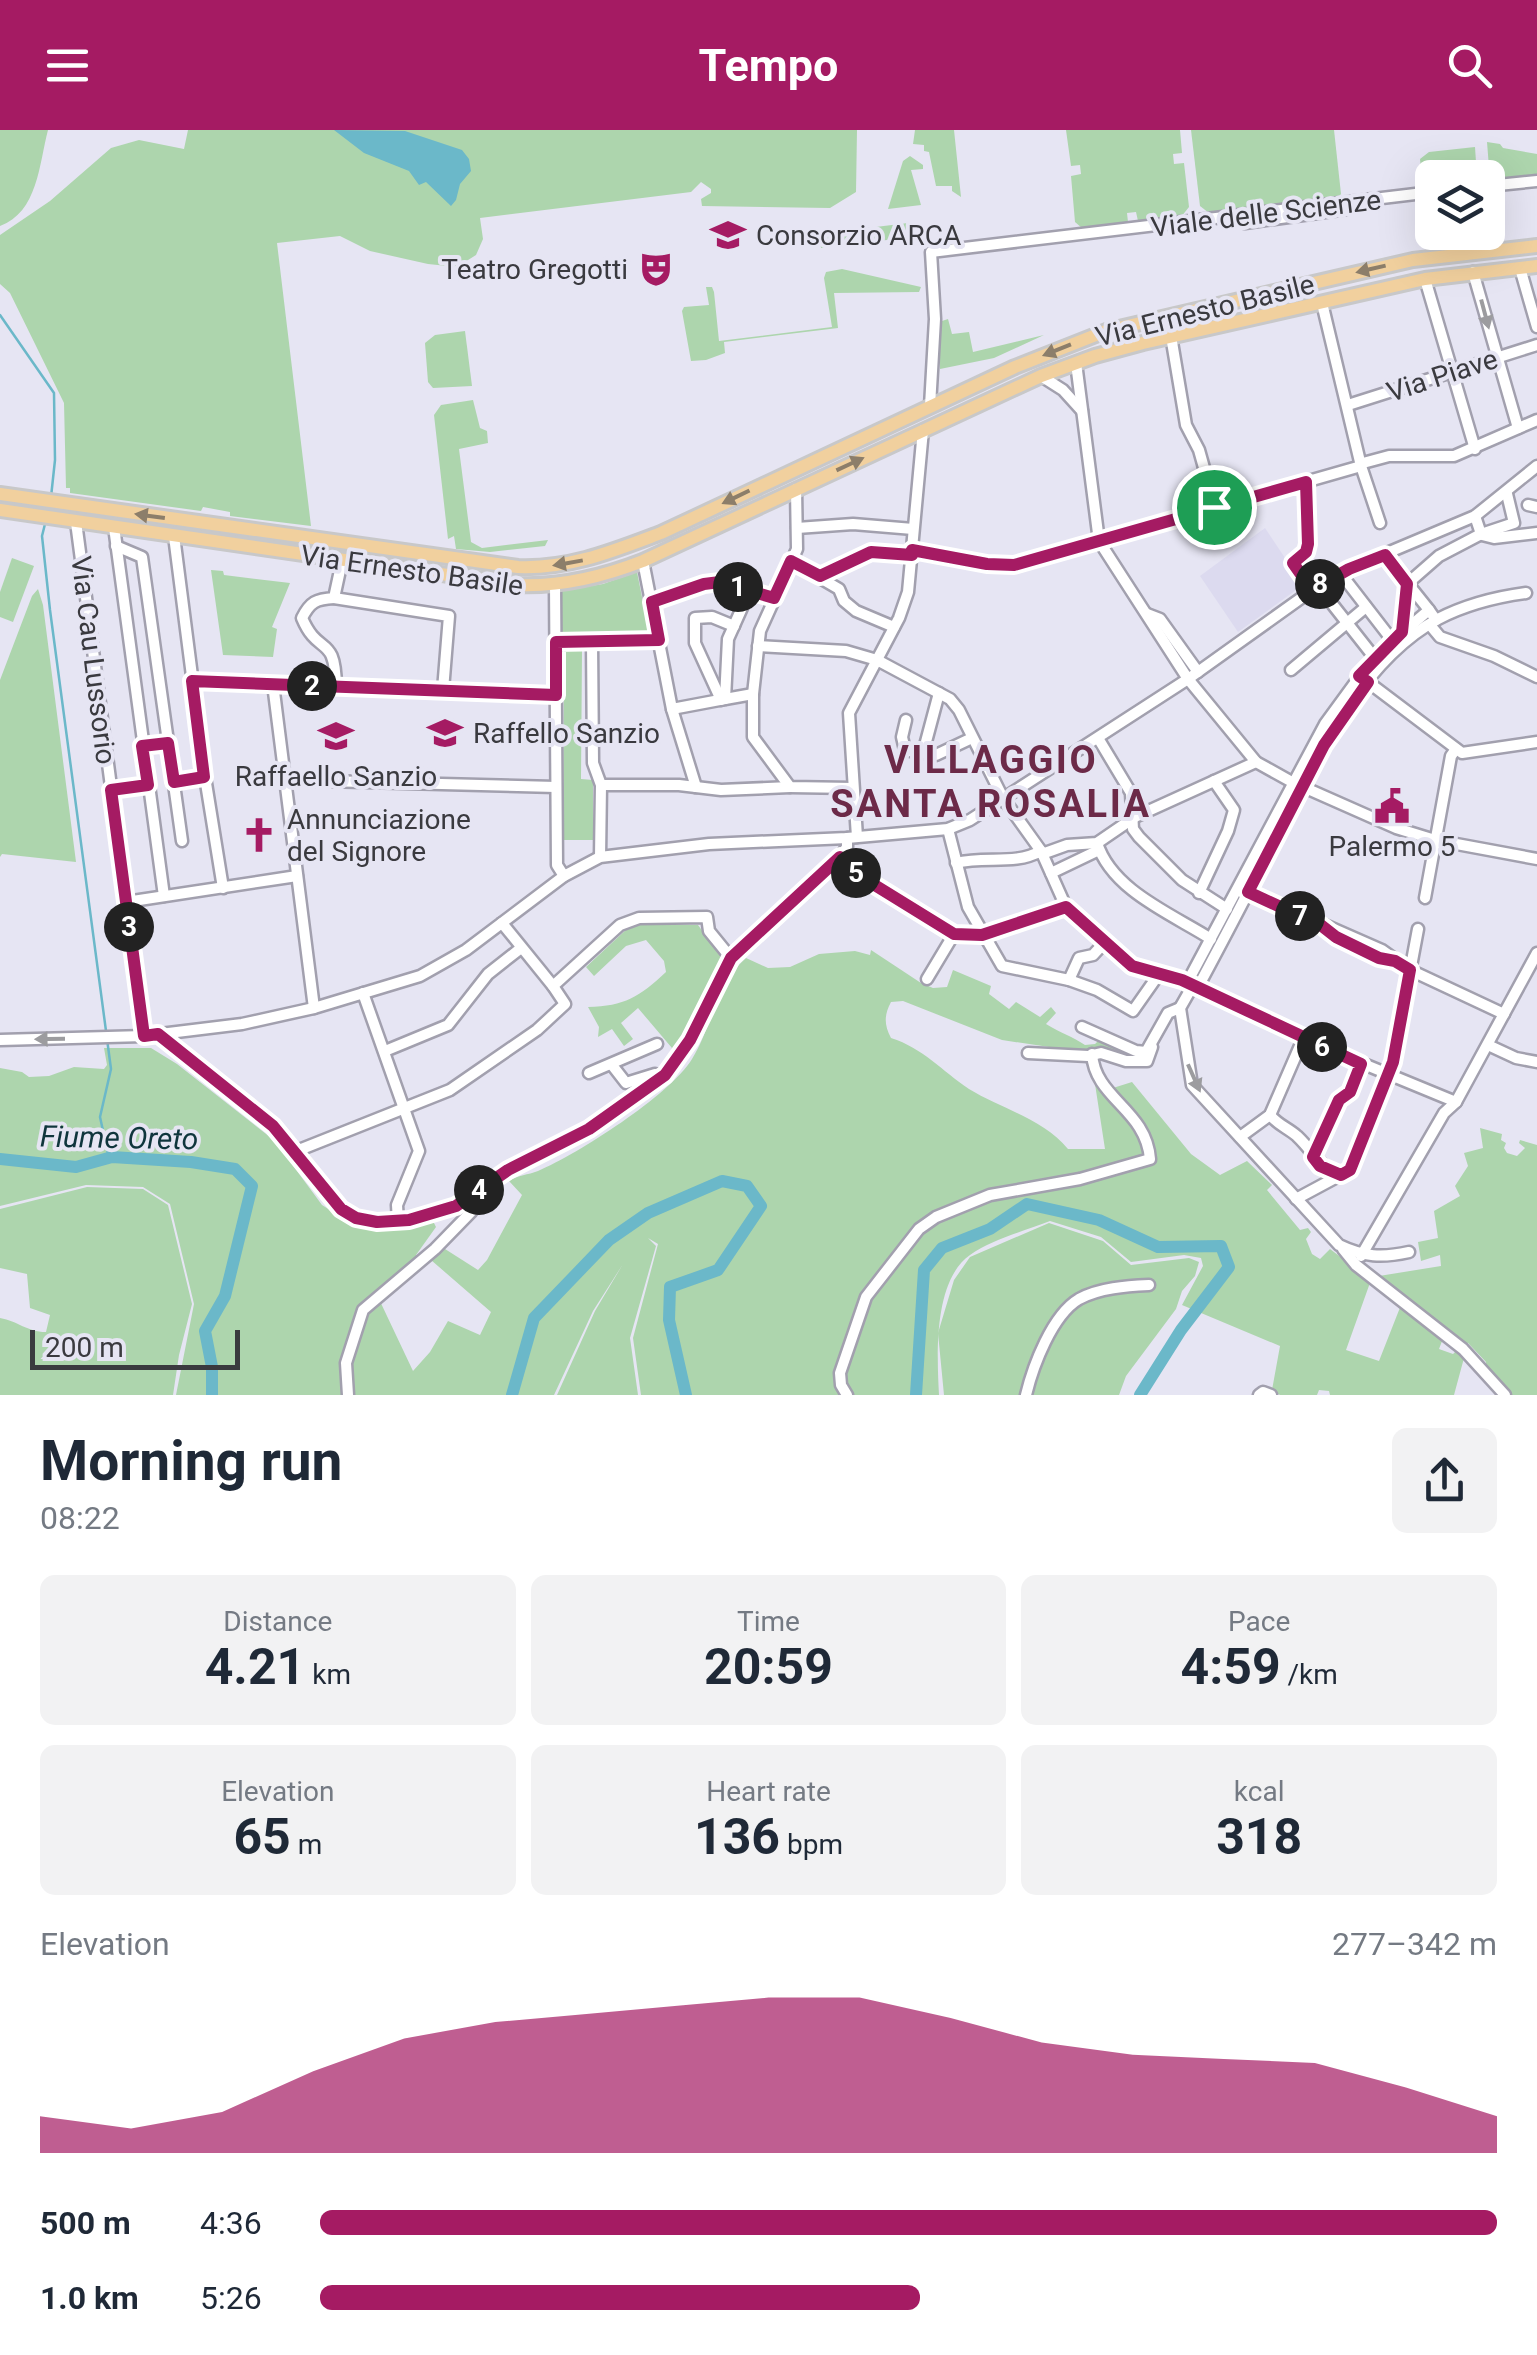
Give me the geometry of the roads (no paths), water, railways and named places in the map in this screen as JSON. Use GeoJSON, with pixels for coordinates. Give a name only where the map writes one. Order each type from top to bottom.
{"type":"FeatureCollection","features":[{"type":"Feature","properties":{"kind":"main road","name":"Via Ernesto Basile"},"geometry":{"type":"LineString","coordinates":[[0,494],[536,568],[603,556],[692,519],[1015,367],[1122,327],[1412,260],[1537,246]]}},
{"type":"Feature","properties":{"kind":"main road","name":"Via Ernesto Basile"},"geometry":{"type":"LineString","coordinates":[[0,513],[517,586],[593,578],[643,561],[922,430],[1076,363],[1171,336],[1425,279],[1537,266]]}},
{"type":"Feature","properties":{"kind":"street"},"geometry":{"type":"LineString","coordinates":[[1505,187],[1534,183]]}},
{"type":"Feature","properties":{"kind":"street","name":"Viale delle Scienze"},"geometry":{"type":"LineString","coordinates":[[933,405],[935,319],[931,252],[1415,197]]}},
{"type":"Feature","properties":{"kind":"street","name":"Viale delle Scienze"},"geometry":{"type":"LineString","coordinates":[[1294,213],[1343,206]]}},
{"type":"Feature","properties":{"kind":"street"},"geometry":{"type":"LineString","coordinates":[[1258,217],[1294,213]]}},
{"type":"Feature","properties":{"kind":"street"},"geometry":{"type":"LineString","coordinates":[[1520,268],[1537,327]]}},
{"type":"Feature","properties":{"kind":"street"},"geometry":{"type":"LineString","coordinates":[[1474,272],[1518,428]]}},
{"type":"Feature","properties":{"kind":"street"},"geometry":{"type":"LineString","coordinates":[[1425,279],[1476,449]]}},
{"type":"Feature","properties":{"kind":"street"},"geometry":{"type":"LineString","coordinates":[[1322,303],[1380,523]]}},
{"type":"Feature","properties":{"kind":"street"},"geometry":{"type":"LineString","coordinates":[[1171,336],[1186,425],[1199,450],[1214,507]]}},
{"type":"Feature","properties":{"kind":"street","name":"Via Piave"},"geometry":{"type":"LineString","coordinates":[[1348,405],[1537,345]]}},
{"type":"Feature","properties":{"kind":"street"},"geometry":{"type":"LineString","coordinates":[[1076,363],[1099,541],[1146,614],[1160,619],[1193,676],[1256,762],[1396,828],[1435,840],[1537,859]]}},
{"type":"Feature","properties":{"kind":"street"},"geometry":{"type":"LineString","coordinates":[[1042,376],[1063,390],[1084,412]]}},
{"type":"Feature","properties":{"kind":"street"},"geometry":{"type":"LineString","coordinates":[[820,576],[871,552],[912,552],[1014,565],[1389,456],[1445,458],[1476,449],[1537,420]]}},
{"type":"Feature","properties":{"kind":"street"},"geometry":{"type":"LineString","coordinates":[[888,426],[896,443]]}},
{"type":"Feature","properties":{"kind":"street"},"geometry":{"type":"LineString","coordinates":[[158,1034],[273,1126],[341,1209],[356,1218],[377,1222],[398,1222],[456,1206],[508,1170],[602,1121],[663,1076],[690,1040],[731,958],[840,857],[852,838],[849,713],[908,592],[922,430]]}},
{"type":"Feature","properties":{"kind":"street"},"geometry":{"type":"LineString","coordinates":[[0,1040],[144,1036],[242,1024],[314,1008],[420,976],[466,950],[564,876],[600,857],[709,844],[948,829],[970,820],[1193,676],[1315,588],[1475,516],[1509,495],[1537,466]]}},
{"type":"Feature","properties":{"kind":"street"},"geometry":{"type":"LineString","coordinates":[[1306,482],[1308,544],[1306,552],[1293,563],[1374,657]]}},
{"type":"Feature","properties":{"kind":"street"},"geometry":{"type":"LineString","coordinates":[[790,787],[753,738],[753,694],[760,631],[797,548],[796,489]]}},
{"type":"Feature","properties":{"kind":"street"},"geometry":{"type":"LineString","coordinates":[[1397,636],[1407,584],[1439,556],[1481,534],[1514,523],[1509,495]]}},
{"type":"Feature","properties":{"kind":"street"},"geometry":{"type":"LineString","coordinates":[[1475,516],[1481,534]]}},
{"type":"Feature","properties":{"kind":"street"},"geometry":{"type":"LineString","coordinates":[[692,519],[699,536]]}},
{"type":"Feature","properties":{"kind":"street","name":"Via Cau Lussorio"},"geometry":{"type":"LineString","coordinates":[[76,522],[144,1036]]}},
{"type":"Feature","properties":{"kind":"street"},"geometry":{"type":"LineString","coordinates":[[796,528],[854,524],[913,529]]}},
{"type":"Feature","properties":{"kind":"street"},"geometry":{"type":"LineString","coordinates":[[114,527],[164,896]]}},
{"type":"Feature","properties":{"kind":"street"},"geometry":{"type":"LineString","coordinates":[[237,546],[239,528]]}},
{"type":"Feature","properties":{"kind":"street"},"geometry":{"type":"LineString","coordinates":[[1481,534],[1494,538],[1537,533]]}},
{"type":"Feature","properties":{"kind":"street"},"geometry":{"type":"LineString","coordinates":[[174,536],[204,777],[223,888]]}},
{"type":"Feature","properties":{"kind":"street"},"geometry":{"type":"LineString","coordinates":[[1430,536],[1439,556]]}},
{"type":"Feature","properties":{"kind":"street"},"geometry":{"type":"LineString","coordinates":[[116,546],[142,557],[182,841]]}},
{"type":"Feature","properties":{"kind":"street"},"geometry":{"type":"LineString","coordinates":[[1385,555],[1432,618],[1440,637],[1494,656],[1537,678]]}},
{"type":"Feature","properties":{"kind":"street"},"geometry":{"type":"LineString","coordinates":[[334,598],[342,561]]}},
{"type":"Feature","properties":{"kind":"street"},"geometry":{"type":"LineString","coordinates":[[643,561],[672,709],[696,787]]}},
{"type":"Feature","properties":{"kind":"street"},"geometry":{"type":"LineString","coordinates":[[791,561],[839,589],[844,601],[856,610],[894,627]]}},
{"type":"Feature","properties":{"kind":"street"},"geometry":{"type":"LineString","coordinates":[[1341,574],[1366,607],[1397,636]]}},
{"type":"Feature","properties":{"kind":"street"},"geometry":{"type":"LineString","coordinates":[[652,602],[720,582],[774,598]]}},
{"type":"Feature","properties":{"kind":"street"},"geometry":{"type":"LineString","coordinates":[[555,584],[557,865],[564,876]]}},
{"type":"Feature","properties":{"kind":"street"},"geometry":{"type":"LineString","coordinates":[[723,700],[728,639],[750,590]]}},
{"type":"Feature","properties":{"kind":"street"},"geometry":{"type":"LineString","coordinates":[[1363,679],[1374,657],[1397,636],[1470,605],[1526,593]]}},
{"type":"Feature","properties":{"kind":"street"},"geometry":{"type":"LineString","coordinates":[[336,687],[336,659],[330,648],[314,640],[302,618],[318,598],[449,616],[443,690]]}},
{"type":"Feature","properties":{"kind":"street"},"geometry":{"type":"LineString","coordinates":[[1291,670],[1366,607]]}},
{"type":"Feature","properties":{"kind":"street"},"geometry":{"type":"LineString","coordinates":[[723,700],[695,643],[695,618],[712,616],[734,626]]}},
{"type":"Feature","properties":{"kind":"street"},"geometry":{"type":"LineString","coordinates":[[1432,618],[1363,679],[1325,724],[1180,1008],[1192,1085],[1356,1265],[1463,1349],[1505,1395]]}},
{"type":"Feature","properties":{"kind":"street"},"geometry":{"type":"LineString","coordinates":[[556,642],[659,640]]}},
{"type":"Feature","properties":{"kind":"street"},"geometry":{"type":"LineString","coordinates":[[592,642],[600,857]]}},
{"type":"Feature","properties":{"kind":"street"},"geometry":{"type":"LineString","coordinates":[[758,646],[846,652],[877,660],[939,693],[959,710],[1003,798],[1041,853],[1066,907],[1132,966],[1192,986],[1388,1076],[1456,1102]]}},
{"type":"Feature","properties":{"kind":"street"},"geometry":{"type":"LineString","coordinates":[[1363,679],[1462,753],[1537,742]]}},
{"type":"Feature","properties":{"kind":"street"},"geometry":{"type":"LineString","coordinates":[[192,681],[556,695]]}},
{"type":"Feature","properties":{"kind":"street"},"geometry":{"type":"LineString","coordinates":[[273,684],[314,1008]]}},
{"type":"Feature","properties":{"kind":"street"},"geometry":{"type":"LineString","coordinates":[[922,753],[939,693]]}},
{"type":"Feature","properties":{"kind":"street"},"geometry":{"type":"LineString","coordinates":[[672,709],[753,694]]}},
{"type":"Feature","properties":{"kind":"street"},"geometry":{"type":"LineString","coordinates":[[906,720],[902,737],[905,750],[936,755],[972,738]]}},
{"type":"Feature","properties":{"kind":"street"},"geometry":{"type":"LineString","coordinates":[[1098,738],[1131,793],[1134,829],[1139,837],[1199,893],[1227,909]]}},
{"type":"Feature","properties":{"kind":"street"},"geometry":{"type":"LineString","coordinates":[[142,746],[168,743]]}},
{"type":"Feature","properties":{"kind":"street"},"geometry":{"type":"LineString","coordinates":[[1425,898],[1451,756],[1456,749]]}},
{"type":"Feature","properties":{"kind":"street"},"geometry":{"type":"LineString","coordinates":[[1050,874],[1098,847],[1134,817],[1256,762]]}},
{"type":"Feature","properties":{"kind":"street"},"geometry":{"type":"LineString","coordinates":[[174,782],[204,777]]}},
{"type":"Feature","properties":{"kind":"street"},"geometry":{"type":"LineString","coordinates":[[285,780],[556,787]]}},
{"type":"Feature","properties":{"kind":"street"},"geometry":{"type":"LineString","coordinates":[[1199,893],[1228,832],[1234,810],[1214,781]]}},
{"type":"Feature","properties":{"kind":"street"},"geometry":{"type":"LineString","coordinates":[[111,790],[148,785]]}},
{"type":"Feature","properties":{"kind":"street"},"geometry":{"type":"LineString","coordinates":[[600,785],[721,790],[853,788]]}},
{"type":"Feature","properties":{"kind":"street"},"geometry":{"type":"LineString","coordinates":[[948,829],[968,907],[1002,966],[1068,980],[1096,990],[1133,1012],[1160,974]]}},
{"type":"Feature","properties":{"kind":"street"},"geometry":{"type":"LineString","coordinates":[[956,863],[980,858],[1023,861],[1067,845],[1098,847],[1155,909],[1168,912],[1211,939]]}},
{"type":"Feature","properties":{"kind":"street"},"geometry":{"type":"LineString","coordinates":[[840,857],[860,876],[954,934],[982,935],[1066,907]]}},
{"type":"Feature","properties":{"kind":"street"},"geometry":{"type":"LineString","coordinates":[[126,902],[297,876]]}},
{"type":"Feature","properties":{"kind":"street"},"geometry":{"type":"LineString","coordinates":[[1192,986],[1211,939],[1243,889]]}},
{"type":"Feature","properties":{"kind":"street"},"geometry":{"type":"LineString","coordinates":[[1243,889],[1382,950],[1410,970],[1504,1014]]}},
{"type":"Feature","properties":{"kind":"street"},"geometry":{"type":"LineString","coordinates":[[553,986],[620,925],[639,918],[706,918],[708,932],[731,958]]}},
{"type":"Feature","properties":{"kind":"street"},"geometry":{"type":"LineString","coordinates":[[294,1152],[450,1090],[538,1030],[565,1004],[502,924]]}},
{"type":"Feature","properties":{"kind":"street"},"geometry":{"type":"LineString","coordinates":[[1296,1200],[1350,1170],[1388,1076],[1418,930]]}},
{"type":"Feature","properties":{"kind":"street"},"geometry":{"type":"LineString","coordinates":[[927,980],[954,934]]}},
{"type":"Feature","properties":{"kind":"street"},"geometry":{"type":"LineString","coordinates":[[1068,980],[1079,958],[1093,955],[1105,942]]}},
{"type":"Feature","properties":{"kind":"street"},"geometry":{"type":"LineString","coordinates":[[385,1052],[448,1025],[488,974],[521,948]]}},
{"type":"Feature","properties":{"kind":"street"},"geometry":{"type":"LineString","coordinates":[[1361,1256],[1444,1113],[1456,1102],[1537,953]]}},
{"type":"Feature","properties":{"kind":"street"},"geometry":{"type":"LineString","coordinates":[[362,993],[419,1151],[397,1205],[398,1222]]}},
{"type":"Feature","properties":{"kind":"street"},"geometry":{"type":"LineString","coordinates":[[1028,1052],[1100,1053],[1138,1063],[1147,1061],[1168,1012],[1180,1008]]}},
{"type":"Feature","properties":{"kind":"street"},"geometry":{"type":"LineString","coordinates":[[1082,1026],[1136,1051],[1146,1052],[1152,1047]]}},
{"type":"Feature","properties":{"kind":"street"},"geometry":{"type":"LineString","coordinates":[[1240,1137],[1270,1115],[1303,1038]]}},
{"type":"Feature","properties":{"kind":"street"},"geometry":{"type":"LineString","coordinates":[[589,1072],[657,1044]]}},
{"type":"Feature","properties":{"kind":"street"},"geometry":{"type":"LineString","coordinates":[[1488,1045],[1516,1058],[1537,1062]]}},
{"type":"Feature","properties":{"kind":"street"},"geometry":{"type":"LineString","coordinates":[[847,1395],[840,1373],[866,1298],[919,1229],[936,1217],[990,1195],[1080,1179],[1150,1159],[1144,1130],[1100,1080],[1092,1065],[1092,1054]]}},
{"type":"Feature","properties":{"kind":"street"},"geometry":{"type":"LineString","coordinates":[[1313,1157],[1339,1100],[1350,1092],[1361,1064]]}},
{"type":"Feature","properties":{"kind":"street"},"geometry":{"type":"LineString","coordinates":[[612,1065],[626,1083],[654,1074],[663,1076]]}},
{"type":"Feature","properties":{"kind":"street"},"geometry":{"type":"LineString","coordinates":[[1270,1115],[1278,1126],[1295,1135],[1320,1166],[1341,1175]]}},
{"type":"Feature","properties":{"kind":"street"},"geometry":{"type":"LineString","coordinates":[[348,1395],[346,1362],[362,1310],[435,1249],[492,1187],[490,1183]]}},
{"type":"Feature","properties":{"kind":"street"},"geometry":{"type":"LineString","coordinates":[[1339,1244],[1361,1256],[1386,1257],[1410,1252]]}},
{"type":"Feature","properties":{"kind":"street"},"geometry":{"type":"LineString","coordinates":[[1026,1395],[1033,1366],[1066,1310],[1080,1299],[1123,1286],[1149,1286]]}},
{"type":"Feature","properties":{"kind":"street"},"geometry":{"type":"LineString","coordinates":[[1259,1395],[1271,1395]]}},
{"type":"Feature","properties":{"kind":"water"},"geometry":{"type":"Polygon","coordinates":[[[334,130],[405,131],[462,150],[471,171],[460,184],[451,206],[426,182],[419,185],[409,171],[364,153],[334,130]]]}},
{"type":"Feature","properties":{"kind":"waterway"},"geometry":{"type":"LineString","coordinates":[[0,315],[54,393],[51,497]]}},
{"type":"Feature","properties":{"kind":"waterway"},"geometry":{"type":"LineString","coordinates":[[45,524],[42,536],[50,610],[106,1031]]}},
{"type":"Feature","properties":{"kind":"waterway"},"geometry":{"type":"LineString","coordinates":[[107,1039],[111,1069],[100,1117],[109,1158]]}},
{"type":"Feature","properties":{"kind":"waterway","name":"Fiume Oreto"},"geometry":{"type":"LineString","coordinates":[[0,1159],[76,1167],[112,1157],[191,1162],[235,1169],[252,1186],[225,1296],[205,1331],[212,1367],[212,1395]]}},
{"type":"Feature","properties":{"kind":"waterway","name":"Fiume Oreto"},"geometry":{"type":"LineString","coordinates":[[512,1395],[534,1318],[609,1240],[648,1213],[722,1181],[747,1186],[761,1206],[718,1270],[670,1287],[669,1320],[686,1395]]}},
{"type":"Feature","properties":{"kind":"waterway","name":"Fiume Oreto"},"geometry":{"type":"LineString","coordinates":[[916,1395],[924,1270],[942,1248],[990,1229],[1027,1204],[1099,1220],[1158,1247],[1221,1246],[1229,1267],[1181,1330],[1140,1395]]}},
{"type":"Feature","properties":{"kind":"place","name":"Consorzio ARCA"},"geometry":{"type":"Point","coordinates":[728,235]}},
{"type":"Feature","properties":{"kind":"place","name":"Teatro Gregotti"},"geometry":{"type":"Point","coordinates":[656,269]}},
{"type":"Feature","properties":{"kind":"place","name":"Raffello Sanzio"},"geometry":{"type":"Point","coordinates":[445,733]}},
{"type":"Feature","properties":{"kind":"place","name":"Raffaello Sanzio"},"geometry":{"type":"Point","coordinates":[336,736]}},
{"type":"Feature","properties":{"kind":"place","name":"Palermo 5"},"geometry":{"type":"Point","coordinates":[1392,806]}},
{"type":"Feature","properties":{"kind":"place","name":"Annunciazione del Signore"},"geometry":{"type":"Point","coordinates":[259,835]}},
{"type":"Feature","properties":{"kind":"district","name":"VILLAGGIO SANTA ROSALIA"},"geometry":{"type":"Point","coordinates":[991,782]}}]}
